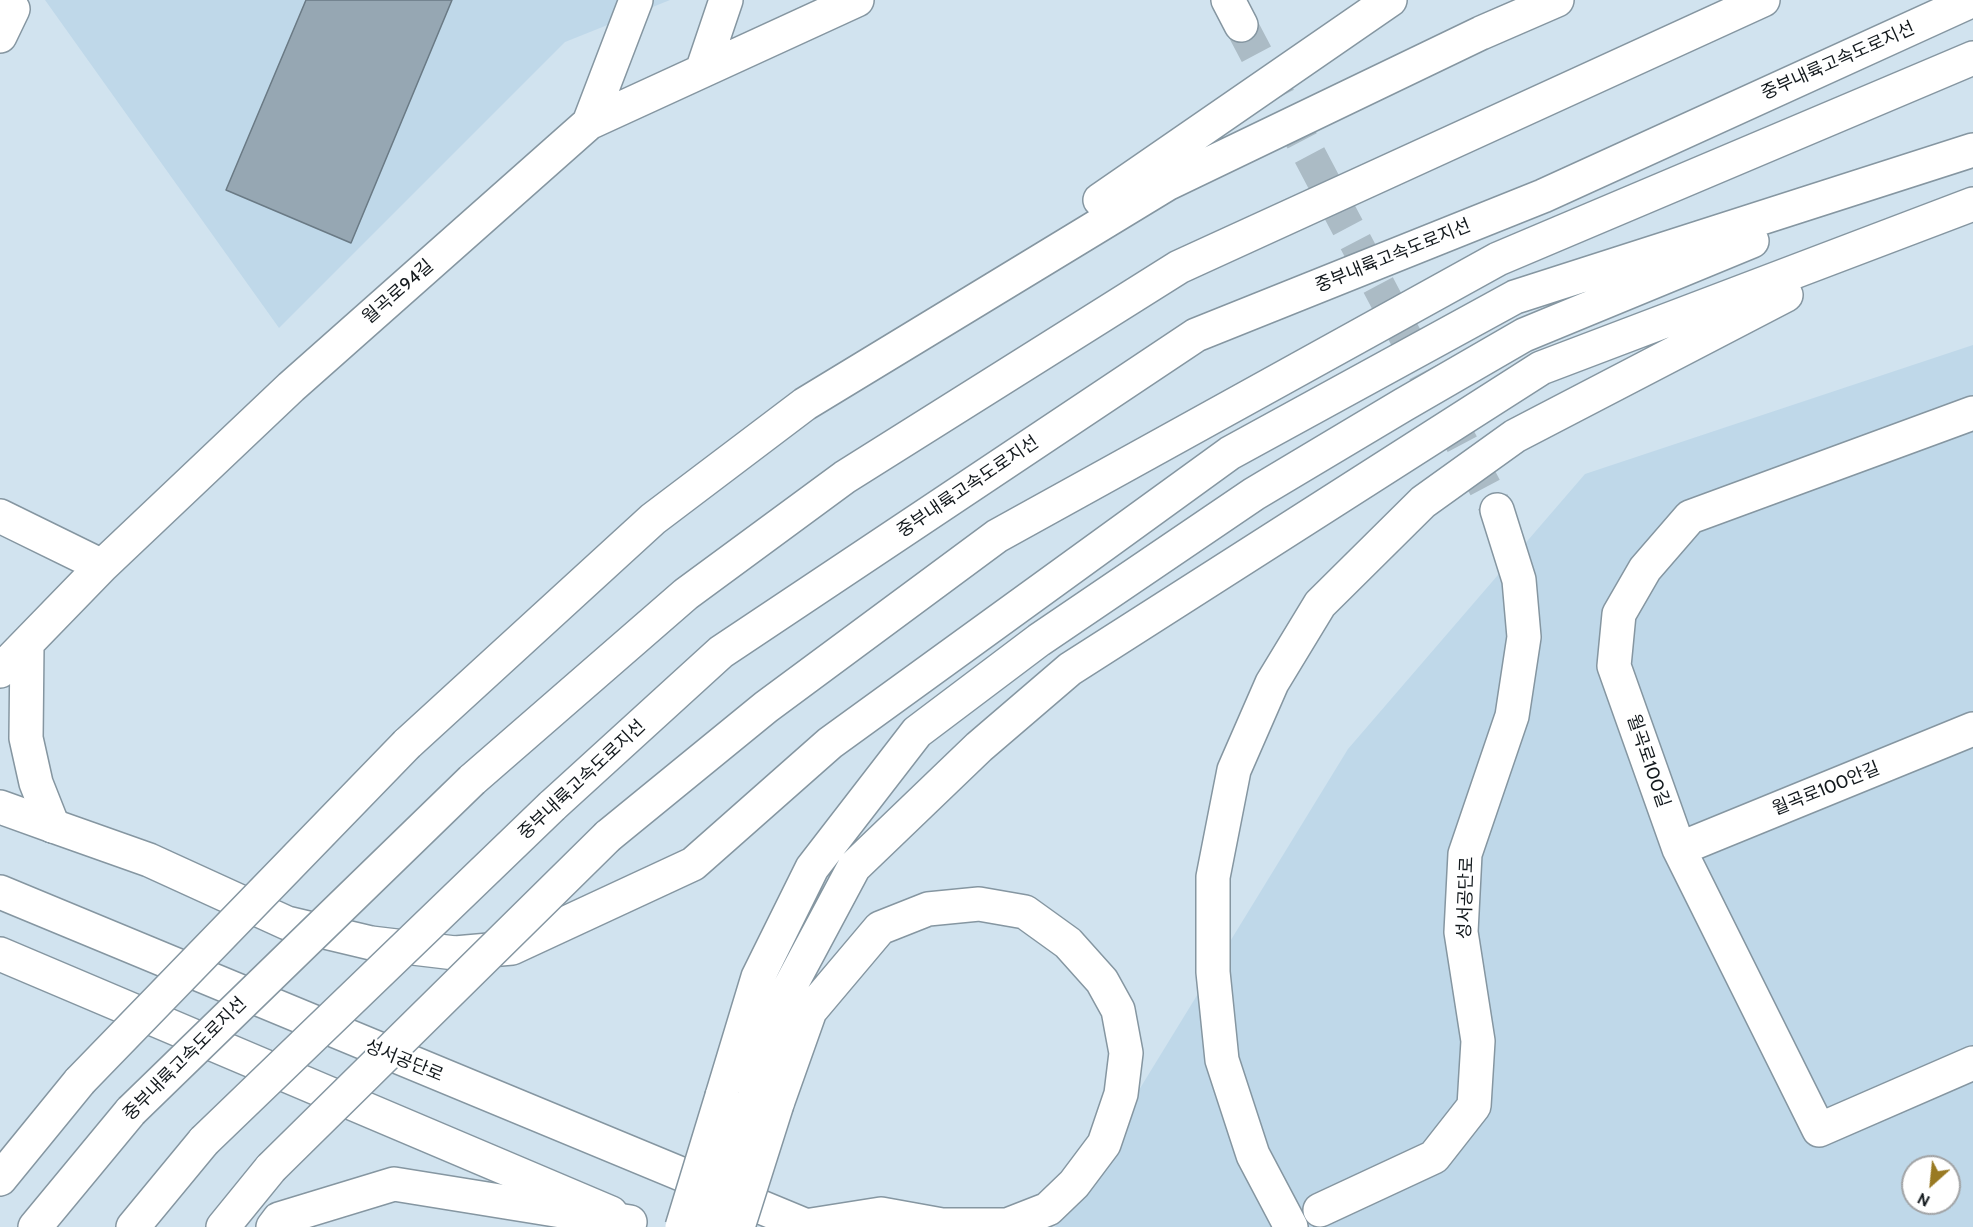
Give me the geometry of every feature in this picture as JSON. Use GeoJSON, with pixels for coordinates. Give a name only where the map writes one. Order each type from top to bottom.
{"type":"FeatureCollection","features":[{"type":"Feature","properties":{"kind":"main road"},"geometry":{"type":"LineString","coordinates":[[589,123],[636,0]]}},
{"type":"Feature","properties":{"kind":"main road"},"geometry":{"type":"LineString","coordinates":[[702,71],[726,0]]}},
{"type":"Feature","properties":{"kind":"main road","name":"월곡로94길"},"geometry":{"type":"LineString","coordinates":[[0,671],[102,566],[291,387],[589,123],[857,0]]}},
{"type":"Feature","properties":{"kind":"main road"},"geometry":{"type":"LineString","coordinates":[[0,1179],[80,1081],[407,744],[653,519],[805,404],[1390,0]]}},
{"type":"Feature","properties":{"kind":"main road"},"geometry":{"type":"LineString","coordinates":[[805,404],[1167,184],[1481,33],[1557,0]]}},
{"type":"Feature","properties":{"kind":"main road","name":"중부내륙고속도로지선"},"geometry":{"type":"LineString","coordinates":[[35,1227],[131,1111],[472,780],[686,594],[844,477],[1179,267],[1763,0]]}},
{"type":"Feature","properties":{"kind":"main road","name":"중부내륙고속도로지선"},"geometry":{"type":"LineString","coordinates":[[133,1227],[204,1141],[552,806],[722,652],[1196,335],[1543,196],[1973,0]]}},
{"type":"Feature","properties":{"kind":"main road"},"geometry":{"type":"LineString","coordinates":[[223,1227],[271,1168],[608,836],[766,707],[997,536],[1498,259],[1973,58]]}},
{"type":"Feature","properties":{"kind":"main road"},"geometry":{"type":"LineString","coordinates":[[0,807],[149,860],[287,923],[371,943],[455,953],[512,948],[693,864],[830,742],[1230,453],[1515,297],[1973,151]]}},
{"type":"Feature","properties":{"kind":"main road"},"geometry":{"type":"LineString","coordinates":[[682,1227],[758,977],[812,868],[917,732],[1039,640],[1254,494],[1524,335],[1973,151]]}},
{"type":"Feature","properties":{"kind":"main road"},"geometry":{"type":"LineString","coordinates":[[738,1227],[785,996],[854,867],[979,747],[1070,669],[1541,368],[1973,204]]}},
{"type":"Feature","properties":{"kind":"main road"},"geometry":{"type":"LineString","coordinates":[[1291,1227],[1253,1155],[1222,1060],[1213,972],[1213,877],[1234,770],[1272,683],[1320,604],[1423,502],[1515,436],[1916,227]]}},
{"type":"Feature","properties":{"kind":"main road","name":"월곡로100길"},"geometry":{"type":"LineString","coordinates":[[1973,413],[1690,517],[1645,569],[1619,614],[1614,666],[1679,849],[1819,1130],[1973,1063]]}},
{"type":"Feature","properties":{"kind":"main road","name":"성서공단로"},"geometry":{"type":"LineString","coordinates":[[1320,1210],[1434,1157],[1474,1106],[1478,1041],[1461,932],[1466,854],[1512,716],[1524,637],[1519,580],[1497,510]]}},
{"type":"Feature","properties":{"kind":"main road"},"geometry":{"type":"LineString","coordinates":[[0,516],[102,566]]}},
{"type":"Feature","properties":{"kind":"main road"},"geometry":{"type":"LineString","coordinates":[[27,645],[26,738],[36,783],[53,826]]}},
{"type":"Feature","properties":{"kind":"main road","name":"월곡로100안길"},"geometry":{"type":"LineString","coordinates":[[1679,849],[1973,729]]}},
{"type":"Feature","properties":{"kind":"main road","name":"성서공단로"},"geometry":{"type":"LineString","coordinates":[[0,892],[807,1226]]}},
{"type":"Feature","properties":{"kind":"main road"},"geometry":{"type":"LineString","coordinates":[[714,1227],[765,1101],[810,1011],[880,928],[928,909],[979,904],[1025,912],[1068,943],[1102,981],[1118,1010],[1126,1053],[1121,1094],[1104,1144],[1074,1184],[1048,1209],[1007,1225],[942,1225],[881,1214],[807,1226]]}},
{"type":"Feature","properties":{"kind":"main road"},"geometry":{"type":"LineString","coordinates":[[0,954],[637,1224]]}},
{"type":"Feature","properties":{"kind":"main road"},"geometry":{"type":"LineString","coordinates":[[273,1227],[279,1219],[394,1184],[637,1224]]}},
{"type":"Feature","properties":{"kind":"shaded area"},"geometry":{"type":"Polygon","coordinates":[[[45,0],[670,0],[565,42],[279,328],[45,0]]]}},
{"type":"Feature","properties":{"kind":"shaded area"},"geometry":{"type":"Polygon","coordinates":[[[1973,345],[1973,1227],[1055,1227],[1348,749],[1585,474],[1973,345]]]}},
{"type":"Feature","properties":{"kind":"building"},"geometry":{"type":"Polygon","coordinates":[[[306,0],[452,0],[351,243],[226,190],[306,0]]]}},
{"type":"Feature","properties":{"kind":"tunnel"},"geometry":{"type":"LineString","coordinates":[[1241,25],[1497,510]]}}]}
